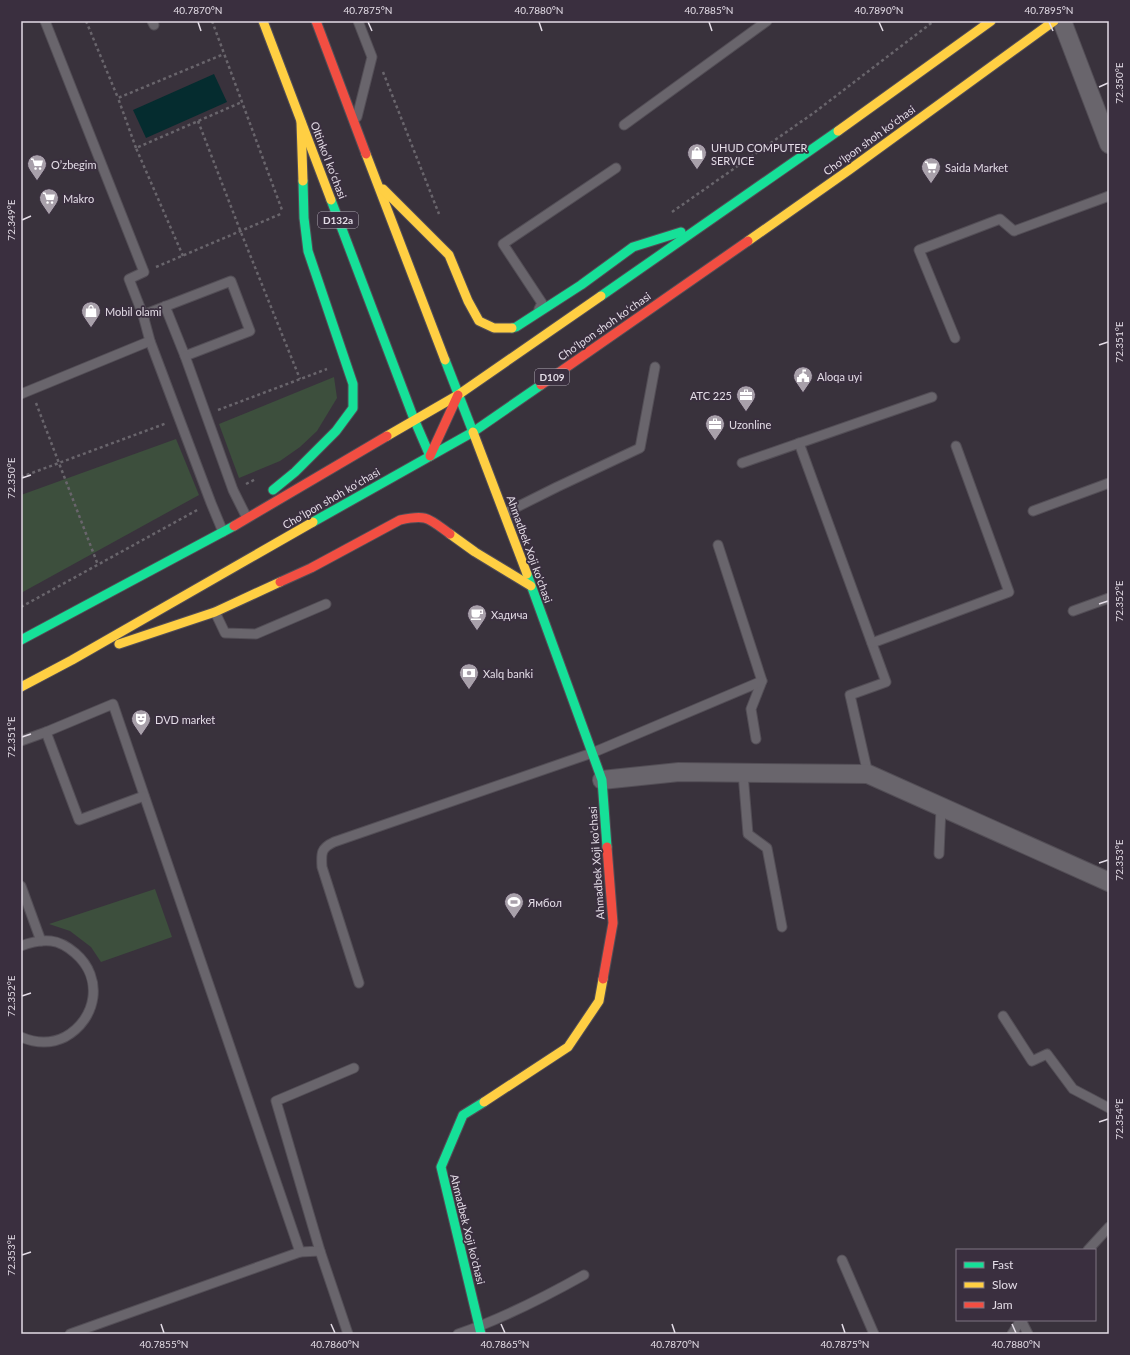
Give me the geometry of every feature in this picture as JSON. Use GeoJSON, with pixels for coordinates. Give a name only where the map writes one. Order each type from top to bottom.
{"type":"FeatureCollection","features":[{"type":"Feature","properties":{"kind":"main road","name":"Oltinkoʻl koʻchasi"},"geometry":{"type":"LineString","coordinates":[[263,21],[414,419],[430,456]]}},
{"type":"Feature","properties":{"kind":"main road"},"geometry":{"type":"LineString","coordinates":[[316,21],[458,395],[430,456]]}},
{"type":"Feature","properties":{"kind":"main road"},"geometry":{"type":"LineString","coordinates":[[21,640],[224,532],[414,419],[458,395],[828,138],[991,21]]}},
{"type":"Feature","properties":{"kind":"main road","name":"Choʻlpon shoh koʻchasi"},"geometry":{"type":"LineString","coordinates":[[21,687],[72,660],[473,432],[849,170],[1054,21]]}},
{"type":"Feature","properties":{"kind":"main road"},"geometry":{"type":"LineString","coordinates":[[224,532],[295,472],[336,431],[353,408],[353,384],[308,251],[304,218],[301,122]]}},
{"type":"Feature","properties":{"kind":"main road"},"geometry":{"type":"LineString","coordinates":[[378,185],[410,214],[449,255],[468,301],[479,321],[494,328],[509,329],[537,314],[582,285],[633,247],[702,226]]}},
{"type":"Feature","properties":{"kind":"main road","name":"Ahmadbek Xoji ko'chasi"},"geometry":{"type":"LineString","coordinates":[[458,395],[504,513],[602,780],[613,922],[599,1001],[568,1047],[463,1115],[441,1167],[480,1330]]}},
{"type":"Feature","properties":{"kind":"main road"},"geometry":{"type":"LineString","coordinates":[[414,419],[473,432]]}},
{"type":"Feature","properties":{"kind":"main road"},"geometry":{"type":"LineString","coordinates":[[72,660],[215,612],[311,568],[394,523],[414,517],[425,517],[475,552],[531,586]]}},
{"type":"Feature","properties":{"kind":"street"},"geometry":{"type":"LineString","coordinates":[[1062,21],[1109,144]]}},
{"type":"Feature","properties":{"kind":"street"},"geometry":{"type":"LineString","coordinates":[[602,780],[679,772],[868,774],[1109,882]]}},
{"type":"Feature","properties":{"kind":"lane"},"geometry":{"type":"LineString","coordinates":[[45,21],[144,272],[129,279],[143,315],[150,341],[211,503],[224,532]]}},
{"type":"Feature","properties":{"kind":"lane"},"geometry":{"type":"LineString","coordinates":[[355,123],[372,57],[358,21]]}},
{"type":"Feature","properties":{"kind":"lane"},"geometry":{"type":"LineString","coordinates":[[624,125],[766,21]]}},
{"type":"Feature","properties":{"kind":"lane"},"geometry":{"type":"LineString","coordinates":[[537,314],[542,303],[503,244],[616,168]]}},
{"type":"Feature","properties":{"kind":"lane"},"geometry":{"type":"LineString","coordinates":[[955,338],[919,250],[1000,219],[1014,232],[1109,196]]}},
{"type":"Feature","properties":{"kind":"lane"},"geometry":{"type":"LineString","coordinates":[[143,315],[231,281],[250,331],[185,356]]}},
{"type":"Feature","properties":{"kind":"lane"},"geometry":{"type":"LineString","coordinates":[[165,306],[185,356],[233,490],[245,514]]}},
{"type":"Feature","properties":{"kind":"lane"},"geometry":{"type":"LineString","coordinates":[[21,394],[150,341]]}},
{"type":"Feature","properties":{"kind":"lane"},"geometry":{"type":"LineString","coordinates":[[504,513],[640,448],[655,367]]}},
{"type":"Feature","properties":{"kind":"lane"},"geometry":{"type":"LineString","coordinates":[[742,463],[932,397]]}},
{"type":"Feature","properties":{"kind":"lane"},"geometry":{"type":"LineString","coordinates":[[799,443],[886,682],[850,695],[868,774]]}},
{"type":"Feature","properties":{"kind":"lane"},"geometry":{"type":"LineString","coordinates":[[872,643],[1009,592],[956,446]]}},
{"type":"Feature","properties":{"kind":"lane"},"geometry":{"type":"LineString","coordinates":[[1033,511],[1109,483]]}},
{"type":"Feature","properties":{"kind":"lane"},"geometry":{"type":"LineString","coordinates":[[718,545],[762,680],[751,709],[756,739]]}},
{"type":"Feature","properties":{"kind":"lane"},"geometry":{"type":"LineString","coordinates":[[1073,611],[1109,598]]}},
{"type":"Feature","properties":{"kind":"lane"},"geometry":{"type":"LineString","coordinates":[[215,612],[225,633],[256,634],[326,604]]}},
{"type":"Feature","properties":{"kind":"lane"},"geometry":{"type":"LineString","coordinates":[[359,983],[322,867],[321,857],[323,850],[327,845],[592,753],[762,680]]}},
{"type":"Feature","properties":{"kind":"lane"},"geometry":{"type":"LineString","coordinates":[[21,741],[113,704],[300,1252]]}},
{"type":"Feature","properties":{"kind":"lane"},"geometry":{"type":"LineString","coordinates":[[46,732],[79,820],[144,796]]}},
{"type":"Feature","properties":{"kind":"lane"},"geometry":{"type":"LineString","coordinates":[[744,773],[748,834],[767,848],[782,927]]}},
{"type":"Feature","properties":{"kind":"lane"},"geometry":{"type":"LineString","coordinates":[[939,854],[941,808]]}},
{"type":"Feature","properties":{"kind":"lane"},"geometry":{"type":"LineString","coordinates":[[21,886],[41,941]]}},
{"type":"Feature","properties":{"kind":"lane"},"geometry":{"type":"LineString","coordinates":[[21,946],[34,941],[52,941],[68,947],[82,959],[90,974],[94,989],[92,1005],[85,1020],[74,1031],[60,1039],[45,1042],[29,1040],[21,1037]]}},
{"type":"Feature","properties":{"kind":"lane"},"geometry":{"type":"LineString","coordinates":[[1003,1016],[1032,1061],[1047,1054],[1073,1089],[1109,1108]]}},
{"type":"Feature","properties":{"kind":"lane"},"geometry":{"type":"LineString","coordinates":[[348,1334],[320,1251],[276,1101],[354,1068]]}},
{"type":"Feature","properties":{"kind":"lane"},"geometry":{"type":"LineString","coordinates":[[1089,1249],[1109,1227]]}},
{"type":"Feature","properties":{"kind":"lane"},"geometry":{"type":"LineString","coordinates":[[70,1334],[300,1252],[320,1251]]}},
{"type":"Feature","properties":{"kind":"lane"},"geometry":{"type":"LineString","coordinates":[[842,1260],[874,1334]]}},
{"type":"Feature","properties":{"kind":"lane"},"geometry":{"type":"LineString","coordinates":[[458,1334],[480,1330],[584,1275]]}},
{"type":"Feature","properties":{"kind":"lane"},"geometry":{"type":"LineString","coordinates":[[1012,1334],[1020,1321]]}},
{"type":"Feature","properties":{"kind":"lane"},"geometry":{"type":"LineString","coordinates":[[1022,1321],[1028,1334]]}},
{"type":"Feature","properties":{"kind":"path"},"geometry":{"type":"LineString","coordinates":[[86,21],[118,98],[136,148],[183,256]]}},
{"type":"Feature","properties":{"kind":"path"},"geometry":{"type":"LineString","coordinates":[[118,98],[224,54]]}},
{"type":"Feature","properties":{"kind":"path"},"geometry":{"type":"LineString","coordinates":[[372,57],[383,72],[442,220]]}},
{"type":"Feature","properties":{"kind":"path"},"geometry":{"type":"LineString","coordinates":[[136,148],[242,102]]}},
{"type":"Feature","properties":{"kind":"path"},"geometry":{"type":"LineString","coordinates":[[198,122],[300,379]]}},
{"type":"Feature","properties":{"kind":"path"},"geometry":{"type":"LineString","coordinates":[[144,272],[283,213]]}},
{"type":"Feature","properties":{"kind":"path"},"geometry":{"type":"LineString","coordinates":[[31,390],[98,565]]}},
{"type":"Feature","properties":{"kind":"shaded area"},"geometry":{"type":"Polygon","coordinates":[[[214,74],[227,102],[146,138],[133,110],[214,74]]]}},
{"type":"Feature","properties":{"kind":"shaded area"},"geometry":{"type":"Polygon","coordinates":[[[334,377],[337,398],[317,431],[300,447],[280,461],[239,478],[219,424],[334,377]]]}},
{"type":"Feature","properties":{"kind":"shaded area"},"geometry":{"type":"Polygon","coordinates":[[[176,439],[199,495],[21,593],[21,495],[176,439]]]}},
{"type":"Feature","properties":{"kind":"shaded area"},"geometry":{"type":"Polygon","coordinates":[[[155,889],[172,937],[101,962],[91,947],[70,931],[49,924],[155,889]]]}},
{"type":"Feature","properties":{"kind":"traffic: fast"},"geometry":{"type":"LineString","coordinates":[[601,296],[838,131]]}},
{"type":"Feature","properties":{"kind":"traffic: fast"},"geometry":{"type":"LineString","coordinates":[[273,490],[295,472],[336,431],[353,408],[353,384],[308,251],[304,218],[303,181]]}},
{"type":"Feature","properties":{"kind":"traffic: fast"},"geometry":{"type":"LineString","coordinates":[[331,200],[414,419],[430,456]]}},
{"type":"Feature","properties":{"kind":"traffic: fast"},"geometry":{"type":"LineString","coordinates":[[512,328],[516,327],[581,285],[633,247],[681,232]]}},
{"type":"Feature","properties":{"kind":"traffic: fast"},"geometry":{"type":"LineString","coordinates":[[445,360],[473,432]]}},
{"type":"Feature","properties":{"kind":"traffic: fast"},"geometry":{"type":"LineString","coordinates":[[313,522],[473,432],[541,385]]}},
{"type":"Feature","properties":{"kind":"traffic: fast"},"geometry":{"type":"LineString","coordinates":[[21,640],[234,526]]}},
{"type":"Feature","properties":{"kind":"traffic: fast"},"geometry":{"type":"LineString","coordinates":[[527,574],[602,780],[607,847]]}},
{"type":"Feature","properties":{"kind":"traffic: fast"},"geometry":{"type":"LineString","coordinates":[[481,1334],[441,1167],[463,1115],[484,1102]]}},
{"type":"Feature","properties":{"kind":"traffic: slow"},"geometry":{"type":"LineString","coordinates":[[263,21],[331,200]]}},
{"type":"Feature","properties":{"kind":"traffic: slow"},"geometry":{"type":"LineString","coordinates":[[838,131],[991,21]]}},
{"type":"Feature","properties":{"kind":"traffic: slow"},"geometry":{"type":"LineString","coordinates":[[748,241],[849,170],[1054,21]]}},
{"type":"Feature","properties":{"kind":"traffic: slow"},"geometry":{"type":"LineString","coordinates":[[301,122],[303,181]]}},
{"type":"Feature","properties":{"kind":"traffic: slow"},"geometry":{"type":"LineString","coordinates":[[366,154],[445,360]]}},
{"type":"Feature","properties":{"kind":"traffic: slow"},"geometry":{"type":"LineString","coordinates":[[383,189],[449,255],[468,301],[479,321],[494,328],[512,328]]}},
{"type":"Feature","properties":{"kind":"traffic: slow"},"geometry":{"type":"LineString","coordinates":[[387,436],[458,395],[601,296]]}},
{"type":"Feature","properties":{"kind":"traffic: slow"},"geometry":{"type":"LineString","coordinates":[[473,432],[527,574]]}},
{"type":"Feature","properties":{"kind":"traffic: slow"},"geometry":{"type":"LineString","coordinates":[[21,687],[72,660],[313,522]]}},
{"type":"Feature","properties":{"kind":"traffic: slow"},"geometry":{"type":"LineString","coordinates":[[450,534],[475,552],[531,586]]}},
{"type":"Feature","properties":{"kind":"traffic: slow"},"geometry":{"type":"LineString","coordinates":[[119,644],[215,612],[280,582]]}},
{"type":"Feature","properties":{"kind":"traffic: slow"},"geometry":{"type":"LineString","coordinates":[[484,1102],[568,1047],[599,1001],[603,979]]}},
{"type":"Feature","properties":{"kind":"traffic: jam"},"geometry":{"type":"LineString","coordinates":[[316,21],[366,154]]}},
{"type":"Feature","properties":{"kind":"traffic: jam"},"geometry":{"type":"LineString","coordinates":[[541,385],[748,241]]}},
{"type":"Feature","properties":{"kind":"traffic: jam"},"geometry":{"type":"LineString","coordinates":[[430,456],[458,395]]}},
{"type":"Feature","properties":{"kind":"traffic: jam"},"geometry":{"type":"LineString","coordinates":[[234,526],[387,436]]}},
{"type":"Feature","properties":{"kind":"traffic: jam"},"geometry":{"type":"LineString","coordinates":[[280,582],[311,568],[400,520],[416,517],[427,519],[437,524],[450,534]]}},
{"type":"Feature","properties":{"kind":"traffic: jam"},"geometry":{"type":"LineString","coordinates":[[603,979],[613,923],[607,847]]}},
{"type":"Feature","properties":{"kind":"place","name":"UHUD COMPUTER SERVICE"},"geometry":{"type":"Point","coordinates":[697,170]}},
{"type":"Feature","properties":{"kind":"place","name":"O’zbegim"},"geometry":{"type":"Point","coordinates":[37,181]}},
{"type":"Feature","properties":{"kind":"place","name":"Saida Market"},"geometry":{"type":"Point","coordinates":[931,184]}},
{"type":"Feature","properties":{"kind":"place","name":"Makro"},"geometry":{"type":"Point","coordinates":[49,215]}},
{"type":"Feature","properties":{"kind":"place","name":"Mobil olami"},"geometry":{"type":"Point","coordinates":[91,328]}},
{"type":"Feature","properties":{"kind":"place","name":"Aloqa uyi"},"geometry":{"type":"Point","coordinates":[803,393]}},
{"type":"Feature","properties":{"kind":"place","name":"АТС 225"},"geometry":{"type":"Point","coordinates":[746,412]}},
{"type":"Feature","properties":{"kind":"place","name":"Uzonline"},"geometry":{"type":"Point","coordinates":[715,441]}},
{"type":"Feature","properties":{"kind":"place","name":"Хадича"},"geometry":{"type":"Point","coordinates":[477,631]}},
{"type":"Feature","properties":{"kind":"place","name":"Xalq banki"},"geometry":{"type":"Point","coordinates":[469,690]}},
{"type":"Feature","properties":{"kind":"place","name":"DVD market"},"geometry":{"type":"Point","coordinates":[141,736]}},
{"type":"Feature","properties":{"kind":"place","name":"Ямбол"},"geometry":{"type":"Point","coordinates":[514,919]}}]}
